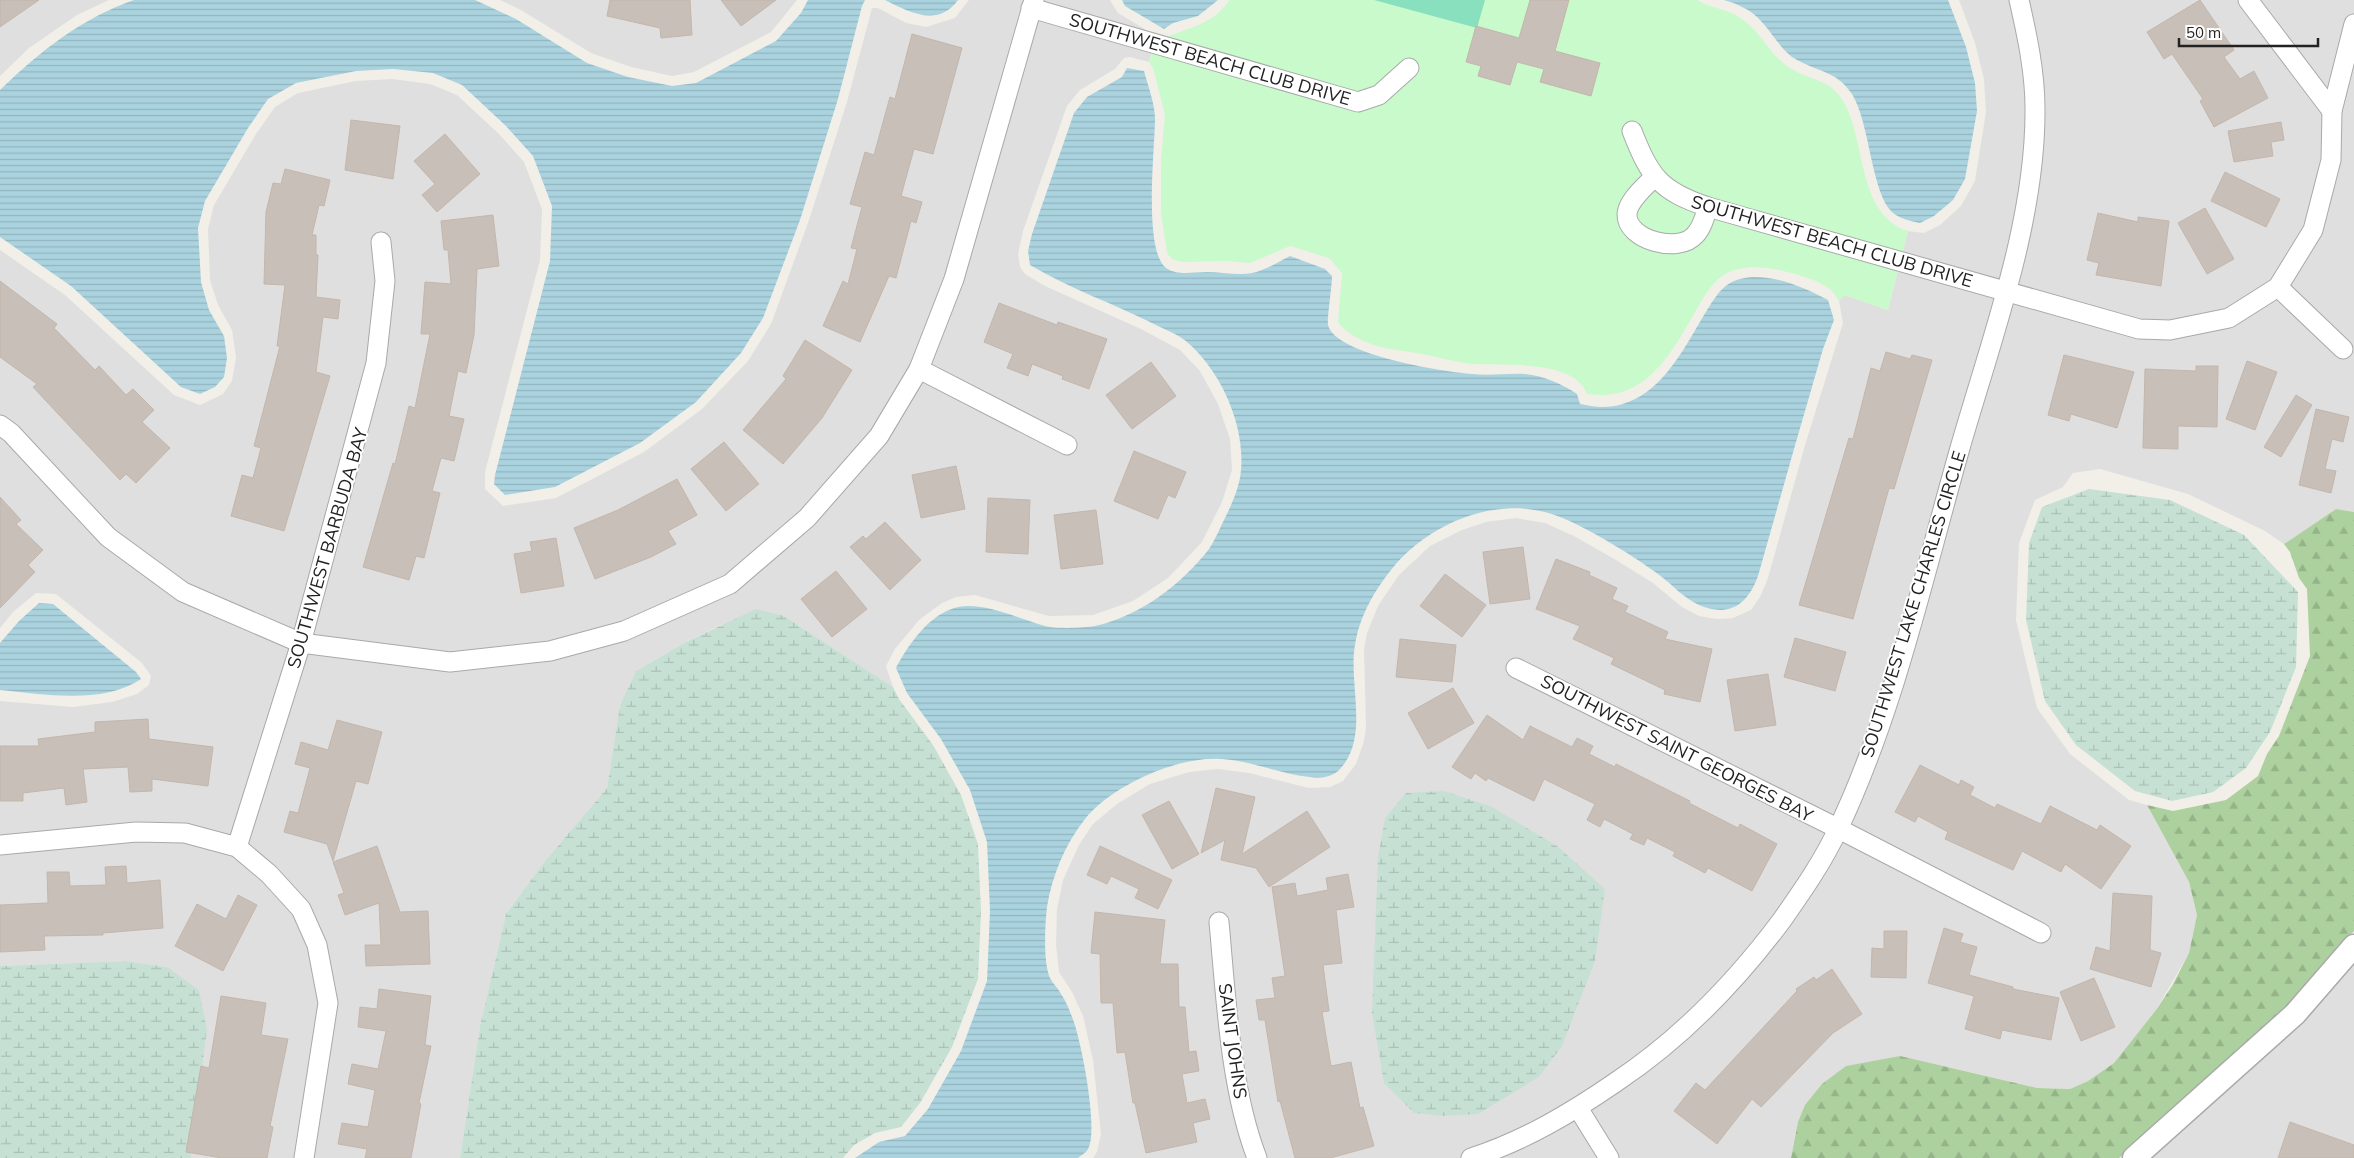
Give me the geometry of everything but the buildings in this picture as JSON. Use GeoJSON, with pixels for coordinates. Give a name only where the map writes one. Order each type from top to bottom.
{"type":"FeatureCollection","features":[{"type":"Feature","properties":{"kind":"street","name":"SOUTHWEST LAKE CHARLES CIRCLE"},"geometry":{"type":"LineString","coordinates":[[1471,1158],[1506,1147],[1578,1108],[1649,1060],[1703,1013],[1751,962],[1808,883],[1838,829],[1872,749],[1896,672],[2005,291],[2029,199],[2035,108],[2029,46],[2019,0]]}},
{"type":"Feature","properties":{"kind":"street"},"geometry":{"type":"LineString","coordinates":[[2248,0],[2332,111]]}},
{"type":"Feature","properties":{"kind":"street","name":"SOUTHWEST BEACH CLUB DRIVE"},"geometry":{"type":"LineString","coordinates":[[1033,4],[1358,102],[1379,95],[1409,68]]}},
{"type":"Feature","properties":{"kind":"street"},"geometry":{"type":"LineString","coordinates":[[0,425],[11,433],[108,537],[183,592],[301,643],[450,662],[550,650],[624,632],[730,584],[807,518],[879,436],[919,369],[954,279],[1033,4]]}},
{"type":"Feature","properties":{"kind":"street"},"geometry":{"type":"LineString","coordinates":[[2344,349],[2278,287],[2313,230],[2331,160],[2332,111],[2354,24]]}},
{"type":"Feature","properties":{"kind":"street","name":"SOUTHWEST BEACH CLUB DRIVE"},"geometry":{"type":"LineString","coordinates":[[1632,132],[1644,160],[1654,176],[1682,197],[1708,207],[2139,329],[2170,330],[2229,318],[2278,287]]}},
{"type":"Feature","properties":{"kind":"street"},"geometry":{"type":"LineString","coordinates":[[1654,176],[1629,207],[1627,214],[1630,224],[1638,233],[1656,242],[1670,245],[1680,244],[1695,236],[1708,207]]}},
{"type":"Feature","properties":{"kind":"street","name":"SOUTHWEST BARBUDA BAY"},"geometry":{"type":"LineString","coordinates":[[237,847],[301,643],[376,363],[382,325],[385,281],[382,242]]}},
{"type":"Feature","properties":{"kind":"street"},"geometry":{"type":"LineString","coordinates":[[919,369],[1067,445]]}},
{"type":"Feature","properties":{"kind":"street","name":"SOUTHWEST SAINT GEORGES BAY"},"geometry":{"type":"LineString","coordinates":[[1516,668],[2041,933]]}},
{"type":"Feature","properties":{"kind":"street"},"geometry":{"type":"LineString","coordinates":[[0,845],[136,832],[185,833],[237,847],[269,874],[301,909],[318,945],[328,1003],[304,1158]]}},
{"type":"Feature","properties":{"kind":"street","name":"SAINT JOHNS"},"geometry":{"type":"LineString","coordinates":[[1219,922],[1230,1033],[1247,1132],[1257,1158]]}},
{"type":"Feature","properties":{"kind":"street"},"geometry":{"type":"LineString","coordinates":[[2134,1158],[2295,1014],[2354,946]]}},
{"type":"Feature","properties":{"kind":"street"},"geometry":{"type":"LineString","coordinates":[[1578,1108],[1609,1158]]}},
{"type":"Feature","properties":{"kind":"shaded area"},"geometry":{"type":"Polygon","coordinates":[[[0,0],[109,0],[77,15],[29,48],[0,76],[0,0]]]}},
{"type":"Feature","properties":{"kind":"shaded area"},"geometry":{"type":"Polygon","coordinates":[[[500,0],[797,0],[771,32],[694,72],[672,76],[631,67],[591,53],[521,10],[500,0]]]}},
{"type":"Feature","properties":{"kind":"shaded area"},"geometry":{"type":"Polygon","coordinates":[[[969,0],[1110,0],[1118,13],[1156,36],[1149,62],[1130,57],[1124,58],[1115,69],[1080,90],[1067,106],[1023,231],[1018,254],[1020,267],[1025,274],[1045,286],[1141,329],[1180,350],[1200,371],[1218,404],[1230,439],[1232,470],[1222,502],[1202,542],[1168,578],[1133,601],[1093,615],[1049,616],[975,595],[956,597],[942,603],[919,620],[895,649],[886,666],[893,687],[784,616],[721,625],[684,643],[636,671],[620,705],[607,788],[545,861],[506,914],[480,1026],[460,1158],[191,1158],[207,1030],[167,967],[126,961],[0,966],[0,701],[73,707],[112,702],[137,694],[149,685],[151,676],[142,663],[56,594],[36,593],[13,612],[0,628],[0,250],[65,295],[174,395],[200,405],[223,394],[232,381],[236,357],[232,330],[218,305],[210,280],[208,229],[214,205],[256,134],[275,107],[298,93],[356,81],[392,79],[430,84],[457,95],[499,134],[524,162],[542,209],[540,260],[485,472],[485,489],[503,506],[556,498],[644,452],[702,409],[748,361],[771,324],[808,223],[847,102],[872,8],[878,8],[906,23],[926,27],[955,18],[969,0]]]}},
{"type":"Feature","properties":{"kind":"shaded area"},"geometry":{"type":"Polygon","coordinates":[[[1959,0],[2354,0],[2354,512],[2336,509],[2284,544],[2265,531],[2188,494],[2100,469],[2073,473],[2063,487],[2035,500],[2019,543],[2016,620],[2037,708],[2070,754],[2129,800],[2147,805],[2189,882],[2197,915],[2189,953],[2156,1010],[2114,1063],[2088,1081],[2070,1089],[2037,1088],[1952,1068],[1798,1122],[1791,1158],[1093,1158],[1097,1152],[1101,1134],[1093,1060],[1083,1016],[1072,992],[1059,972],[1056,944],[1057,909],[1063,880],[1079,845],[1093,824],[1117,804],[1150,784],[1189,772],[1218,769],[1249,773],[1309,788],[1330,787],[1343,781],[1356,764],[1364,741],[1366,727],[1364,649],[1367,633],[1378,606],[1399,575],[1430,546],[1462,530],[1486,522],[1516,518],[1545,523],[1574,536],[1616,560],[1653,583],[1682,607],[1699,616],[1717,619],[1733,618],[1751,610],[1760,597],[1768,578],[1805,445],[1843,323],[1839,301],[1844,295],[1888,310],[1908,231],[1924,233],[1940,225],[1961,206],[1975,181],[1986,112],[1984,79],[1975,43],[1959,0]]]}},
{"type":"Feature","properties":{"kind":"shaded area"},"geometry":{"type":"Polygon","coordinates":[[[2354,962],[2354,1158],[2148,1158],[2354,962]]]}},
{"type":"Feature","properties":{"kind":"green space"},"geometry":{"type":"Polygon","coordinates":[[[1230,0],[1697,0],[1734,14],[1746,22],[1787,66],[1794,71],[1825,84],[1838,93],[1843,101],[1851,117],[1871,193],[1879,209],[1891,222],[1908,231],[1888,310],[1844,295],[1839,301],[1826,286],[1795,274],[1752,267],[1735,270],[1722,276],[1714,283],[1668,356],[1642,382],[1626,390],[1608,395],[1587,394],[1580,383],[1569,375],[1554,370],[1520,365],[1462,362],[1382,347],[1361,340],[1345,330],[1338,322],[1342,273],[1329,258],[1290,246],[1250,263],[1227,261],[1181,262],[1172,259],[1167,253],[1161,213],[1161,161],[1165,115],[1153,68],[1149,62],[1156,36],[1167,37],[1200,24],[1218,13],[1230,0]]]}},
{"type":"Feature","properties":{"kind":"green space"},"geometry":{"type":"Polygon","coordinates":[[[1374,0],[1485,0],[1477,28],[1374,0]]]}},
{"type":"Feature","properties":{"kind":"green space"},"geometry":{"type":"Polygon","coordinates":[[[2089,489],[2170,500],[2244,535],[2298,592],[2296,667],[2270,732],[2246,768],[2213,792],[2172,801],[2135,791],[2076,745],[2045,701],[2026,620],[2029,543],[2042,507],[2089,489]]]}},
{"type":"Feature","properties":{"kind":"green space"},"geometry":{"type":"Polygon","coordinates":[[[2336,509],[2354,512],[2354,931],[2289,1006],[2119,1158],[1791,1158],[1798,1122],[1805,1105],[1822,1084],[1846,1066],[1900,1056],[2037,1088],[2070,1089],[2088,1081],[2114,1063],[2156,1010],[2172,986],[2189,953],[2197,915],[2189,882],[2147,805],[2173,811],[2226,800],[2258,776],[2267,754],[2279,736],[2310,656],[2307,589],[2299,578],[2290,552],[2284,544],[2336,509]]]}},
{"type":"Feature","properties":{"kind":"green space"},"geometry":{"type":"Polygon","coordinates":[[[756,609],[784,616],[893,687],[899,699],[933,745],[961,795],[978,844],[981,912],[978,979],[952,1047],[920,1103],[901,1127],[875,1133],[854,1145],[843,1158],[460,1158],[480,1026],[506,914],[545,861],[607,788],[620,705],[636,671],[684,643],[756,609]]]}},
{"type":"Feature","properties":{"kind":"green space"},"geometry":{"type":"Polygon","coordinates":[[[1444,791],[1492,807],[1557,846],[1605,889],[1595,961],[1562,1046],[1539,1077],[1478,1114],[1443,1116],[1414,1113],[1384,1083],[1372,1013],[1378,857],[1385,818],[1406,793],[1444,791]]]}},
{"type":"Feature","properties":{"kind":"green space"},"geometry":{"type":"Polygon","coordinates":[[[126,961],[167,967],[199,990],[207,1030],[191,1158],[0,1158],[0,966],[126,961]]]}},
{"type":"Feature","properties":{"kind":"water"},"geometry":{"type":"Polygon","coordinates":[[[134,0],[475,0],[516,19],[587,63],[628,77],[672,86],[696,83],[776,41],[801,13],[808,0],[865,0],[838,99],[800,220],[763,318],[741,353],[696,402],[640,443],[555,487],[505,495],[494,484],[495,475],[550,261],[552,206],[533,156],[506,126],[462,85],[433,73],[393,69],[356,71],[296,83],[268,99],[248,128],[205,201],[198,228],[201,282],[209,310],[224,336],[227,358],[224,377],[215,387],[200,394],[181,387],[71,286],[0,237],[0,90],[30,62],[79,26],[115,7],[134,0]]]}},
{"type":"Feature","properties":{"kind":"water"},"geometry":{"type":"Polygon","coordinates":[[[885,0],[958,0],[950,9],[942,13],[923,15],[913,13],[885,0]]]}},
{"type":"Feature","properties":{"kind":"water"},"geometry":{"type":"Polygon","coordinates":[[[1122,0],[1218,0],[1198,16],[1173,23],[1164,29],[1125,6],[1122,0]]]}},
{"type":"Feature","properties":{"kind":"water"},"geometry":{"type":"Polygon","coordinates":[[[1724,0],[1948,0],[1966,47],[1975,83],[1977,111],[1965,179],[1953,200],[1934,216],[1920,223],[1902,218],[1892,212],[1879,189],[1863,122],[1852,94],[1832,75],[1792,57],[1753,14],[1742,7],[1724,0]]]}},
{"type":"Feature","properties":{"kind":"water"},"geometry":{"type":"Polygon","coordinates":[[[1127,68],[1144,71],[1154,107],[1152,221],[1159,258],[1166,268],[1180,273],[1247,274],[1272,266],[1290,256],[1325,269],[1332,276],[1328,325],[1335,336],[1350,345],[1370,353],[1416,366],[1458,373],[1485,375],[1525,374],[1539,377],[1559,384],[1577,394],[1580,404],[1602,407],[1621,405],[1637,398],[1652,388],[1676,361],[1709,306],[1730,283],[1754,277],[1780,280],[1793,284],[1828,300],[1834,320],[1823,349],[1758,576],[1754,586],[1743,601],[1729,609],[1720,610],[1699,605],[1634,557],[1572,522],[1545,512],[1524,509],[1502,509],[1481,513],[1460,519],[1422,540],[1405,554],[1391,570],[1373,596],[1360,625],[1355,645],[1354,660],[1356,726],[1354,742],[1349,756],[1337,772],[1326,777],[1314,778],[1233,760],[1205,759],[1186,762],[1147,775],[1111,795],[1085,819],[1071,839],[1060,861],[1049,895],[1045,953],[1050,978],[1064,999],[1076,1028],[1084,1063],[1088,1084],[1091,1124],[1091,1139],[1086,1152],[1078,1158],[855,1158],[879,1142],[905,1136],[928,1109],[961,1051],[987,981],[990,911],[987,842],[970,790],[941,739],[907,693],[896,668],[901,659],[929,623],[948,610],[958,607],[969,606],[991,609],[1055,628],[1095,626],[1128,615],[1172,587],[1186,575],[1209,549],[1230,507],[1239,482],[1241,453],[1235,417],[1220,383],[1199,354],[1187,342],[1176,335],[1061,282],[1030,265],[1028,251],[1032,234],[1074,113],[1087,97],[1122,77],[1127,68]]]}},
{"type":"Feature","properties":{"kind":"water"},"geometry":{"type":"Polygon","coordinates":[[[39,603],[53,604],[136,672],[141,679],[126,687],[91,695],[53,695],[0,690],[0,643],[19,621],[39,603]]]}}]}
